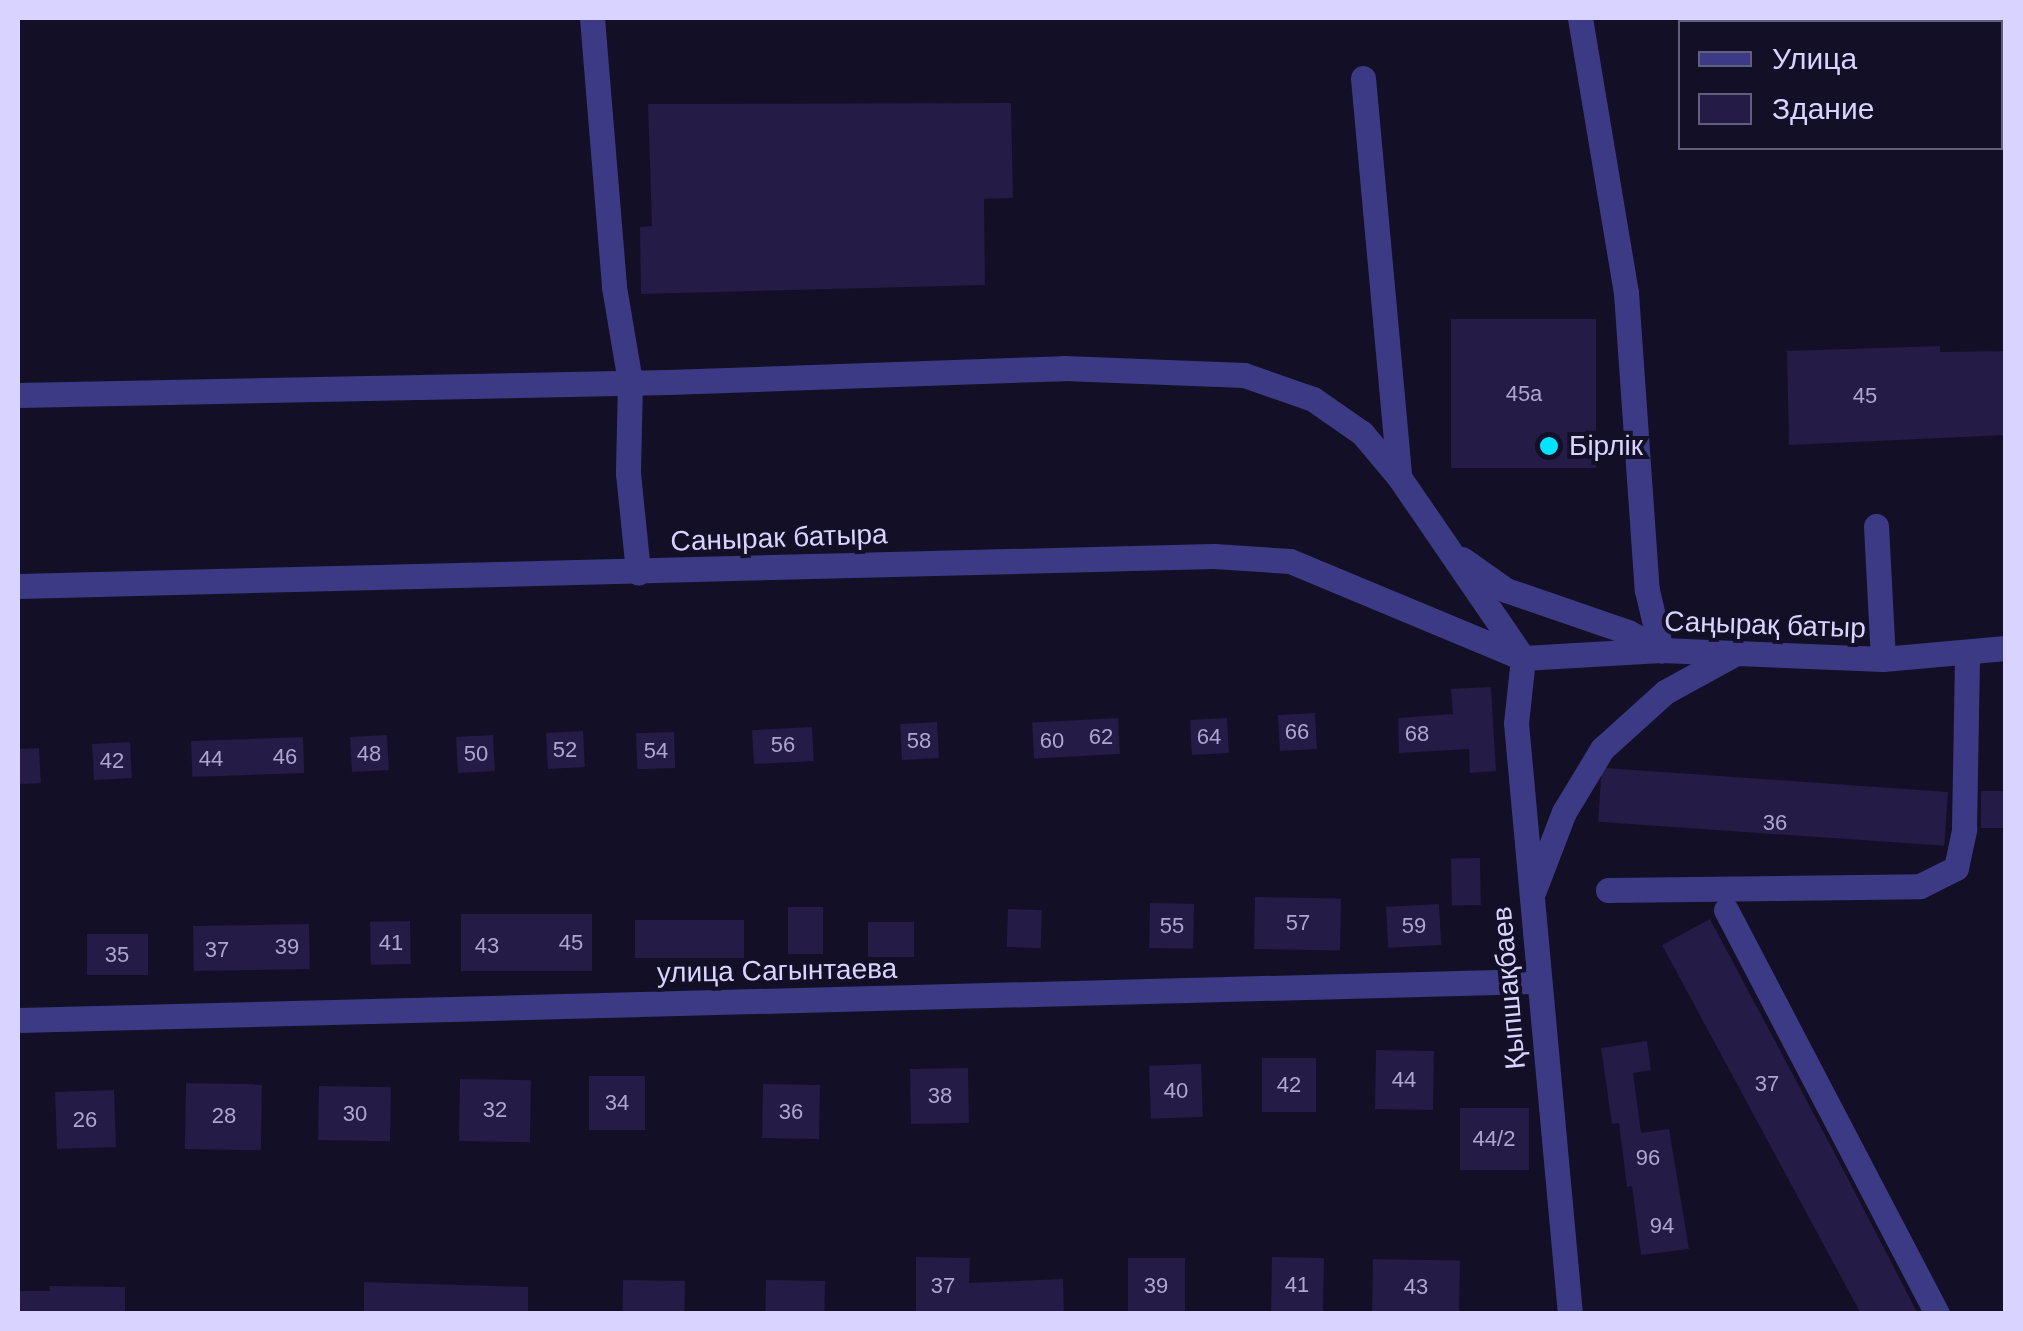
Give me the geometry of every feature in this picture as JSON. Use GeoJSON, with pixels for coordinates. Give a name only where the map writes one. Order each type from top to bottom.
{"type":"FeatureCollection","features":[{"type":"Feature","properties":{"kind":"street"},"geometry":{"type":"LineString","coordinates":[[592,18],[614,287],[630,382],[628,473],[638,572]]}},
{"type":"Feature","properties":{"kind":"street"},"geometry":{"type":"LineString","coordinates":[[1580,18],[1626,293],[1647,590],[1661,650]]}},
{"type":"Feature","properties":{"kind":"street"},"geometry":{"type":"LineString","coordinates":[[1363,78],[1399,477]]}},
{"type":"Feature","properties":{"kind":"street"},"geometry":{"type":"LineString","coordinates":[[18,395],[1064,368],[1244,375],[1313,399],[1362,433],[1453,552],[1523,658]]}},
{"type":"Feature","properties":{"kind":"street"},"geometry":{"type":"LineString","coordinates":[[1876,526],[1883,658]]}},
{"type":"Feature","properties":{"kind":"street"},"geometry":{"type":"LineString","coordinates":[[1453,552],[1506,590],[1628,632],[1661,650]]}},
{"type":"Feature","properties":{"kind":"street","name":"Санырак батыра"},"geometry":{"type":"LineString","coordinates":[[18,586],[1214,556],[1290,561],[1523,658]]}},
{"type":"Feature","properties":{"kind":"street","name":"Саңырақ батыр"},"geometry":{"type":"LineString","coordinates":[[1523,658],[1661,650],[1883,658],[2006,648]]}},
{"type":"Feature","properties":{"kind":"street"},"geometry":{"type":"LineString","coordinates":[[1608,890],[1920,886],[1956,868],[1964,829],[1967,653]]}},
{"type":"Feature","properties":{"kind":"street"},"geometry":{"type":"LineString","coordinates":[[1531,899],[1564,812],[1602,749],[1665,692],[1736,654]]}},
{"type":"Feature","properties":{"kind":"street","name":"Қыпшақбаев"},"geometry":{"type":"LineString","coordinates":[[1523,658],[1516,723],[1570,1314]]}},
{"type":"Feature","properties":{"kind":"street"},"geometry":{"type":"LineString","coordinates":[[1726,910],[1938,1314]]}},
{"type":"Feature","properties":{"kind":"street","name":"улица Сагынтаева"},"geometry":{"type":"LineString","coordinates":[[18,1020],[1538,981]]}},
{"type":"Feature","properties":{"kind":"building"},"geometry":{"type":"Polygon","coordinates":[[[1011,103],[1013,198],[984,199],[985,285],[641,294],[640,227],[652,226],[648,104],[1011,103]]]}},
{"type":"Feature","properties":{"kind":"building"},"geometry":{"type":"Polygon","coordinates":[[[1451,319],[1596,319],[1596,468],[1451,468],[1451,319]]]}},
{"type":"Feature","properties":{"kind":"building"},"geometry":{"type":"Polygon","coordinates":[[[1940,346],[1940,352],[2006,351],[2006,435],[1789,445],[1787,351],[1940,346]]]}},
{"type":"Feature","properties":{"kind":"building"},"geometry":{"type":"Polygon","coordinates":[[[1491,687],[1496,771],[1470,773],[1469,749],[1399,753],[1398,718],[1453,714],[1451,689],[1491,687]]]}},
{"type":"Feature","properties":{"kind":"building"},"geometry":{"type":"Polygon","coordinates":[[[1315,713],[1317,749],[1280,751],[1278,715],[1315,713]]]}},
{"type":"Feature","properties":{"kind":"building"},"geometry":{"type":"Polygon","coordinates":[[[1118,718],[1120,754],[1034,758],[1032,723],[1118,718]]]}},
{"type":"Feature","properties":{"kind":"building"},"geometry":{"type":"Polygon","coordinates":[[[1227,718],[1229,753],[1192,755],[1190,720],[1227,718]]]}},
{"type":"Feature","properties":{"kind":"building"},"geometry":{"type":"Polygon","coordinates":[[[937,722],[939,758],[902,760],[900,724],[937,722]]]}},
{"type":"Feature","properties":{"kind":"building"},"geometry":{"type":"Polygon","coordinates":[[[812,727],[814,761],[754,764],[752,730],[812,727]]]}},
{"type":"Feature","properties":{"kind":"building"},"geometry":{"type":"Polygon","coordinates":[[[583,731],[585,767],[548,769],[546,733],[583,731]]]}},
{"type":"Feature","properties":{"kind":"building"},"geometry":{"type":"Polygon","coordinates":[[[674,732],[675,768],[637,769],[636,733],[674,732]]]}},
{"type":"Feature","properties":{"kind":"building"},"geometry":{"type":"Polygon","coordinates":[[[387,735],[389,770],[352,772],[350,737],[387,735]]]}},
{"type":"Feature","properties":{"kind":"building"},"geometry":{"type":"Polygon","coordinates":[[[493,735],[495,771],[458,773],[456,737],[493,735]]]}},
{"type":"Feature","properties":{"kind":"building"},"geometry":{"type":"Polygon","coordinates":[[[303,737],[304,773],[192,777],[191,741],[303,737]]]}},
{"type":"Feature","properties":{"kind":"building"},"geometry":{"type":"Polygon","coordinates":[[[130,742],[132,778],[94,780],[92,744],[130,742]]]}},
{"type":"Feature","properties":{"kind":"building"},"geometry":{"type":"Polygon","coordinates":[[[39,748],[41,783],[20,784],[18,749],[39,748]]]}},
{"type":"Feature","properties":{"kind":"building"},"geometry":{"type":"Polygon","coordinates":[[[1602,768],[1948,792],[1944,846],[1598,822],[1602,768]]]}},
{"type":"Feature","properties":{"kind":"building"},"geometry":{"type":"Polygon","coordinates":[[[1981,791],[2006,791],[2006,828],[1981,828],[1981,791]]]}},
{"type":"Feature","properties":{"kind":"building"},"geometry":{"type":"Polygon","coordinates":[[[1480,858],[1481,905],[1452,905],[1451,859],[1480,858]]]}},
{"type":"Feature","properties":{"kind":"building"},"geometry":{"type":"Polygon","coordinates":[[[1255,897],[1341,899],[1340,950],[1254,949],[1255,897]]]}},
{"type":"Feature","properties":{"kind":"building"},"geometry":{"type":"Polygon","coordinates":[[[1150,903],[1194,904],[1193,949],[1149,948],[1150,903]]]}},
{"type":"Feature","properties":{"kind":"building"},"geometry":{"type":"Polygon","coordinates":[[[1439,904],[1441,945],[1388,948],[1386,907],[1439,904]]]}},
{"type":"Feature","properties":{"kind":"building"},"geometry":{"type":"Polygon","coordinates":[[[788,907],[823,907],[823,954],[788,954],[788,907]]]}},
{"type":"Feature","properties":{"kind":"building"},"geometry":{"type":"Polygon","coordinates":[[[1008,909],[1042,910],[1041,948],[1007,947],[1008,909]]]}},
{"type":"Feature","properties":{"kind":"building"},"geometry":{"type":"Polygon","coordinates":[[[461,914],[592,914],[592,971],[461,971],[461,914]]]}},
{"type":"Feature","properties":{"kind":"building"},"geometry":{"type":"Polygon","coordinates":[[[1710,919],[1918,1314],[1861,1314],[1662,945],[1710,919]]]}},
{"type":"Feature","properties":{"kind":"building"},"geometry":{"type":"Polygon","coordinates":[[[635,920],[744,920],[744,958],[635,958],[635,920]]]}},
{"type":"Feature","properties":{"kind":"building"},"geometry":{"type":"Polygon","coordinates":[[[410,921],[411,964],[371,965],[370,922],[410,921]]]}},
{"type":"Feature","properties":{"kind":"building"},"geometry":{"type":"Polygon","coordinates":[[[868,922],[914,922],[914,957],[868,957],[868,922]]]}},
{"type":"Feature","properties":{"kind":"building"},"geometry":{"type":"Polygon","coordinates":[[[309,924],[310,969],[194,971],[193,926],[309,924]]]}},
{"type":"Feature","properties":{"kind":"building"},"geometry":{"type":"Polygon","coordinates":[[[87,934],[148,934],[148,975],[87,975],[87,934]]]}},
{"type":"Feature","properties":{"kind":"building"},"geometry":{"type":"Polygon","coordinates":[[[1647,1041],[1651,1070],[1633,1073],[1641,1133],[1669,1129],[1689,1249],[1641,1255],[1632,1186],[1627,1187],[1619,1123],[1612,1124],[1601,1048],[1647,1041]]]}},
{"type":"Feature","properties":{"kind":"building"},"geometry":{"type":"Polygon","coordinates":[[[1376,1050],[1434,1051],[1433,1110],[1375,1109],[1376,1050]]]}},
{"type":"Feature","properties":{"kind":"building"},"geometry":{"type":"Polygon","coordinates":[[[1262,1058],[1316,1058],[1316,1112],[1262,1112],[1262,1058]]]}},
{"type":"Feature","properties":{"kind":"building"},"geometry":{"type":"Polygon","coordinates":[[[1201,1064],[1203,1117],[1151,1119],[1149,1066],[1201,1064]]]}},
{"type":"Feature","properties":{"kind":"building"},"geometry":{"type":"Polygon","coordinates":[[[968,1068],[969,1123],[911,1124],[910,1069],[968,1068]]]}},
{"type":"Feature","properties":{"kind":"building"},"geometry":{"type":"Polygon","coordinates":[[[589,1076],[645,1076],[645,1130],[589,1130],[589,1076]]]}},
{"type":"Feature","properties":{"kind":"building"},"geometry":{"type":"Polygon","coordinates":[[[460,1079],[531,1080],[530,1142],[459,1141],[460,1079]]]}},
{"type":"Feature","properties":{"kind":"building"},"geometry":{"type":"Polygon","coordinates":[[[186,1083],[262,1084],[261,1150],[185,1149],[186,1083]]]}},
{"type":"Feature","properties":{"kind":"building"},"geometry":{"type":"Polygon","coordinates":[[[763,1084],[820,1085],[819,1139],[762,1138],[763,1084]]]}},
{"type":"Feature","properties":{"kind":"building"},"geometry":{"type":"Polygon","coordinates":[[[319,1086],[391,1087],[390,1141],[318,1140],[319,1086]]]}},
{"type":"Feature","properties":{"kind":"building"},"geometry":{"type":"Polygon","coordinates":[[[114,1090],[116,1147],[57,1149],[55,1092],[114,1090]]]}},
{"type":"Feature","properties":{"kind":"building"},"geometry":{"type":"Polygon","coordinates":[[[1460,1108],[1529,1108],[1529,1170],[1460,1170],[1460,1108]]]}},
{"type":"Feature","properties":{"kind":"building"},"geometry":{"type":"Polygon","coordinates":[[[916,1257],[970,1258],[969,1283],[1063,1279],[1064,1314],[916,1314],[916,1257]]]}},
{"type":"Feature","properties":{"kind":"building"},"geometry":{"type":"Polygon","coordinates":[[[1272,1257],[1324,1258],[1323,1313],[1271,1312],[1272,1257]]]}},
{"type":"Feature","properties":{"kind":"building"},"geometry":{"type":"Polygon","coordinates":[[[1128,1258],[1185,1258],[1185,1314],[1128,1314],[1128,1258]]]}},
{"type":"Feature","properties":{"kind":"building"},"geometry":{"type":"Polygon","coordinates":[[[1373,1259],[1460,1261],[1459,1314],[1372,1314],[1373,1259]]]}},
{"type":"Feature","properties":{"kind":"building"},"geometry":{"type":"Polygon","coordinates":[[[623,1280],[685,1281],[684,1314],[622,1314],[623,1280]]]}},
{"type":"Feature","properties":{"kind":"building"},"geometry":{"type":"Polygon","coordinates":[[[766,1280],[825,1281],[824,1314],[765,1314],[766,1280]]]}},
{"type":"Feature","properties":{"kind":"building"},"geometry":{"type":"Polygon","coordinates":[[[364,1282],[528,1287],[528,1314],[364,1314],[364,1282]]]}},
{"type":"Feature","properties":{"kind":"building"},"geometry":{"type":"Polygon","coordinates":[[[50,1286],[125,1287],[125,1314],[18,1314],[18,1291],[50,1291],[50,1286]]]}},
{"type":"Feature","properties":{"kind":"place","name":"Бірлік"},"geometry":{"type":"Point","coordinates":[1549,446]}}]}
